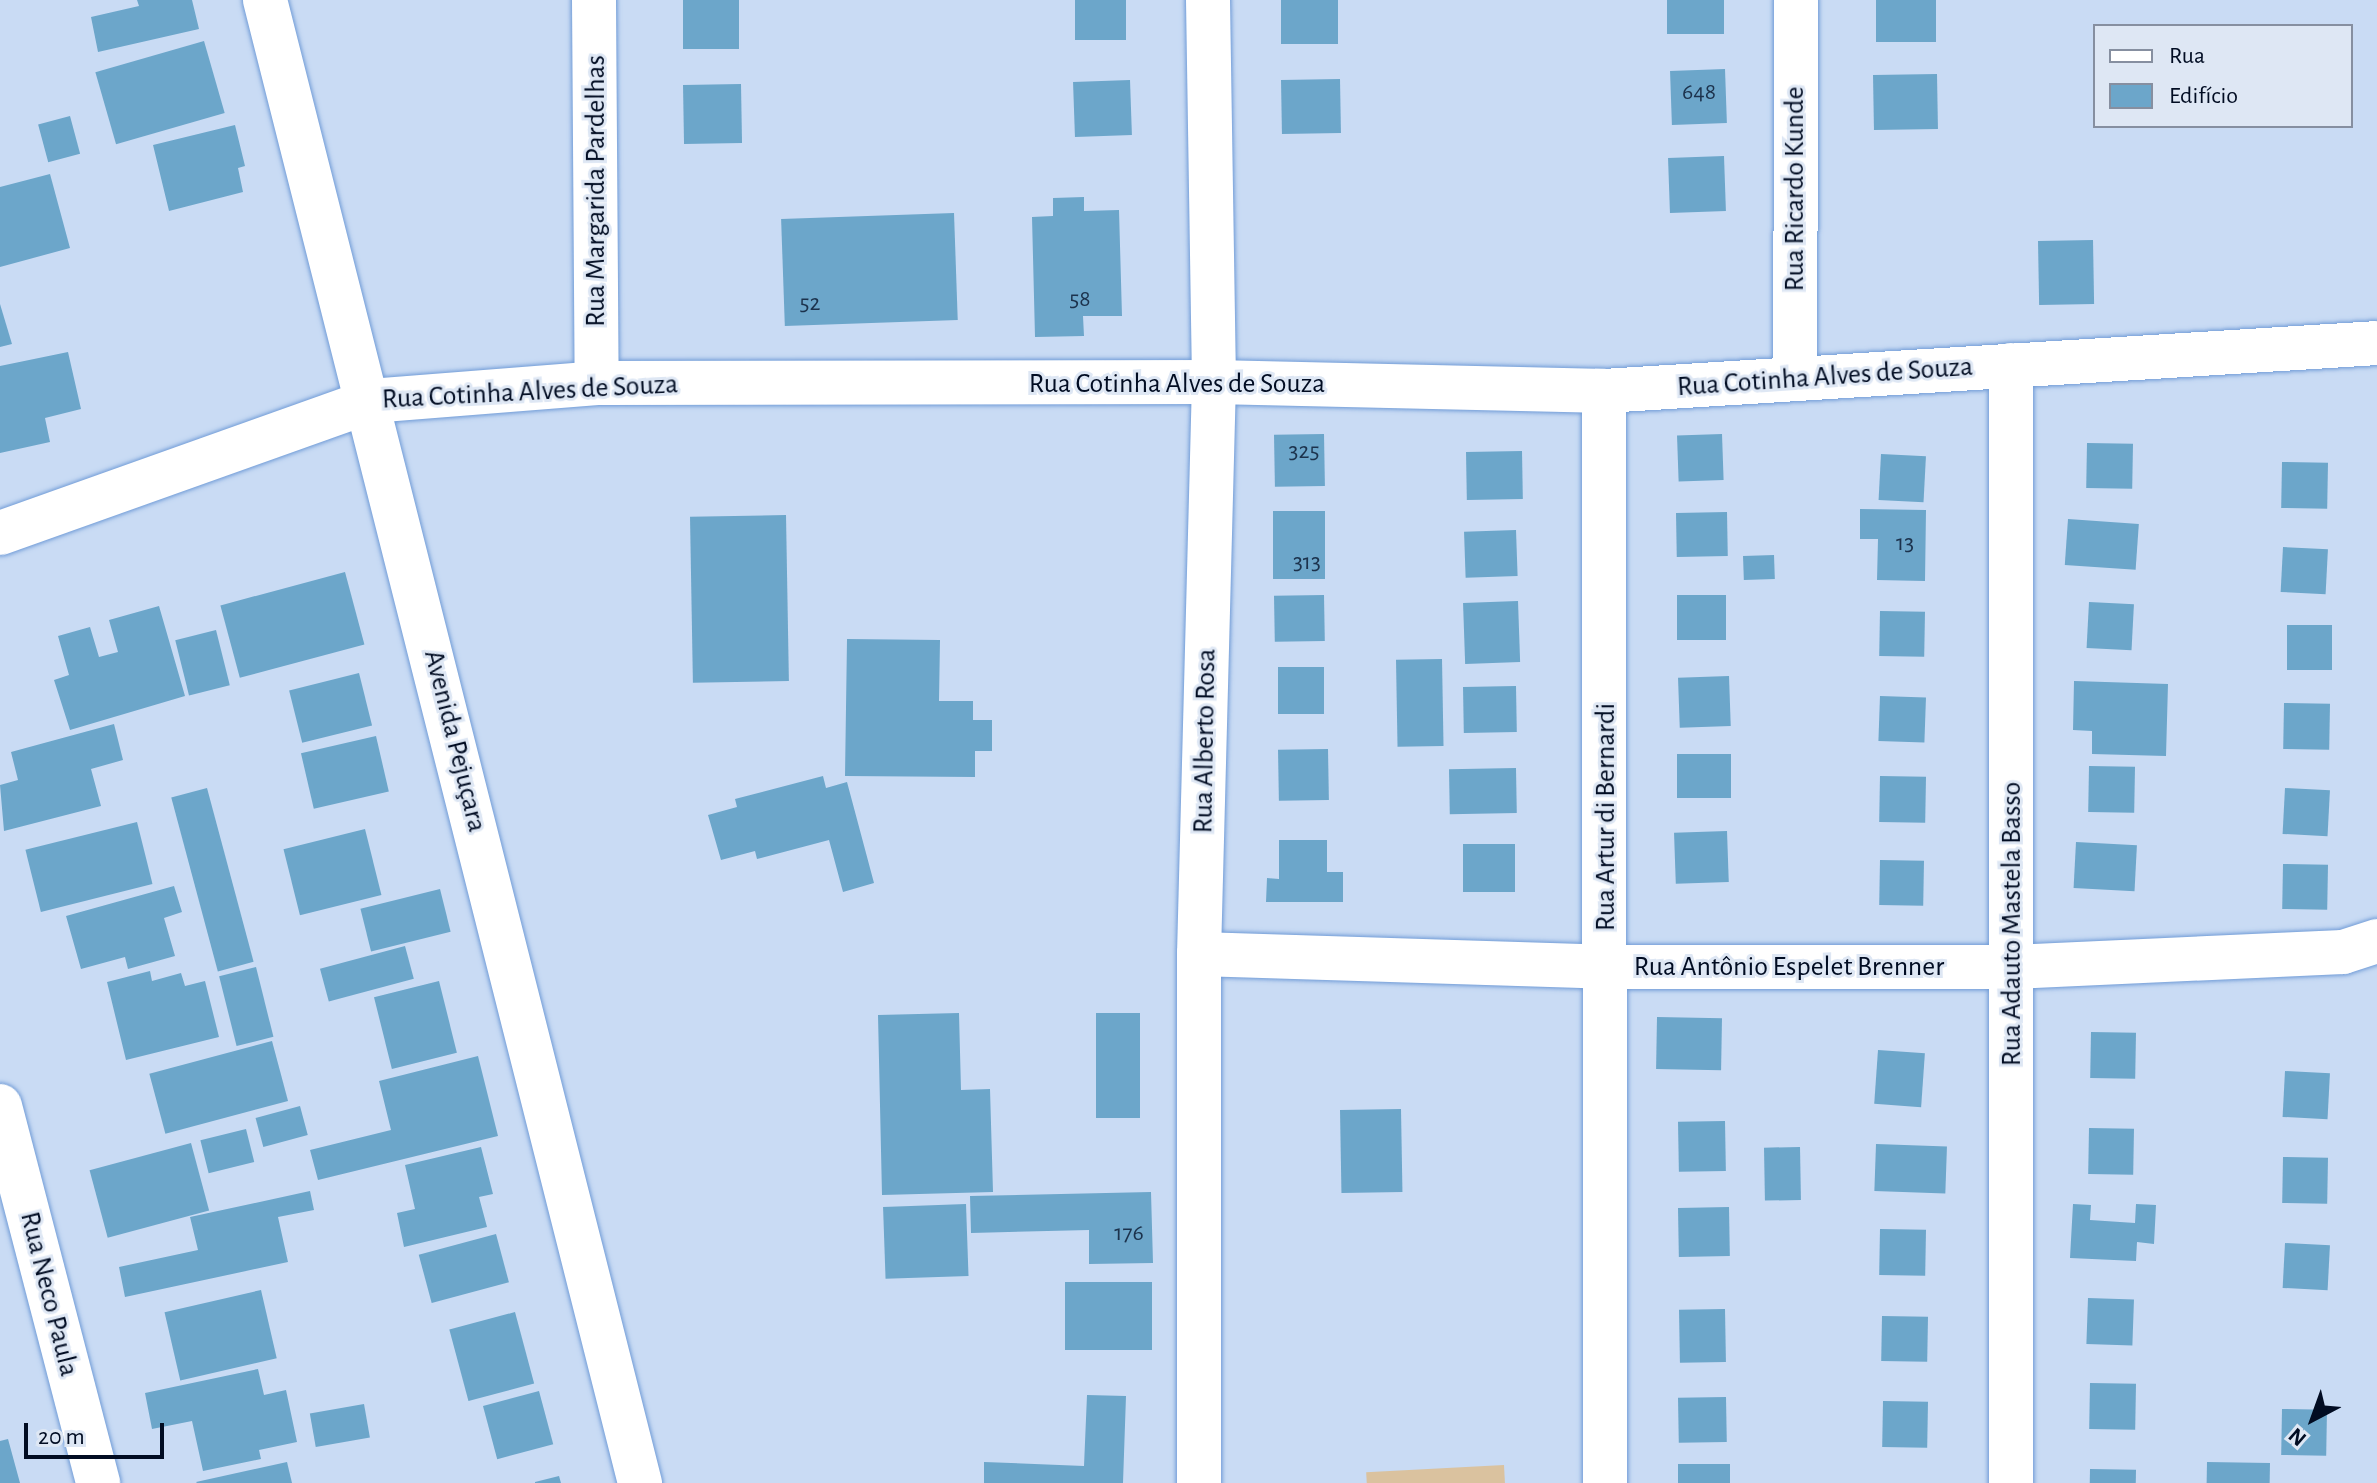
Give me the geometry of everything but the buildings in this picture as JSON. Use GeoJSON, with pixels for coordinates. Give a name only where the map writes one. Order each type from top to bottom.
{"type":"FeatureCollection","features":[{"type":"Feature","properties":{"kind":"street","name":"Avenida Pejuçara"},"geometry":{"type":"LineString","coordinates":[[265,0],[370,401],[640,1483]]}},
{"type":"Feature","properties":{"kind":"street","name":"Rua Margarida Pardelhas"},"geometry":{"type":"LineString","coordinates":[[594,0],[597,383]]}},
{"type":"Feature","properties":{"kind":"street","name":"Rua Alberto Rosa"},"geometry":{"type":"LineString","coordinates":[[1199,1483],[1199,954],[1214,382],[1208,0]]}},
{"type":"Feature","properties":{"kind":"street","name":"Rua Ricardo Kunde"},"geometry":{"type":"LineString","coordinates":[[1795,379],[1796,0]]}},
{"type":"Feature","properties":{"kind":"street","name":"Rua Cotinha Alves de Souza"},"geometry":{"type":"LineString","coordinates":[[0,533],[370,401],[597,383],[1214,382],[1604,391],[2377,343]]}},
{"type":"Feature","properties":{"kind":"street","name":"Rua Adauto Mastela Basso"},"geometry":{"type":"LineString","coordinates":[[2011,365],[2011,1483]]}},
{"type":"Feature","properties":{"kind":"street","name":"Rua Artur di Bernardi"},"geometry":{"type":"LineString","coordinates":[[1604,391],[1605,1483]]}},
{"type":"Feature","properties":{"kind":"street","name":"Rua Antônio Espelet Brenner"},"geometry":{"type":"LineString","coordinates":[[1199,954],[1606,967],[2012,967],[2343,952],[2377,941]]}},
{"type":"Feature","properties":{"kind":"street","name":"Rua Neco Paula"},"geometry":{"type":"LineString","coordinates":[[0,1106],[98,1483]]}},
{"type":"Feature","properties":{"kind":"shaded area"},"geometry":{"type":"Polygon","coordinates":[[[1504,1465],[1505,1483],[1367,1483],[1366,1472],[1504,1465]]]}}]}
